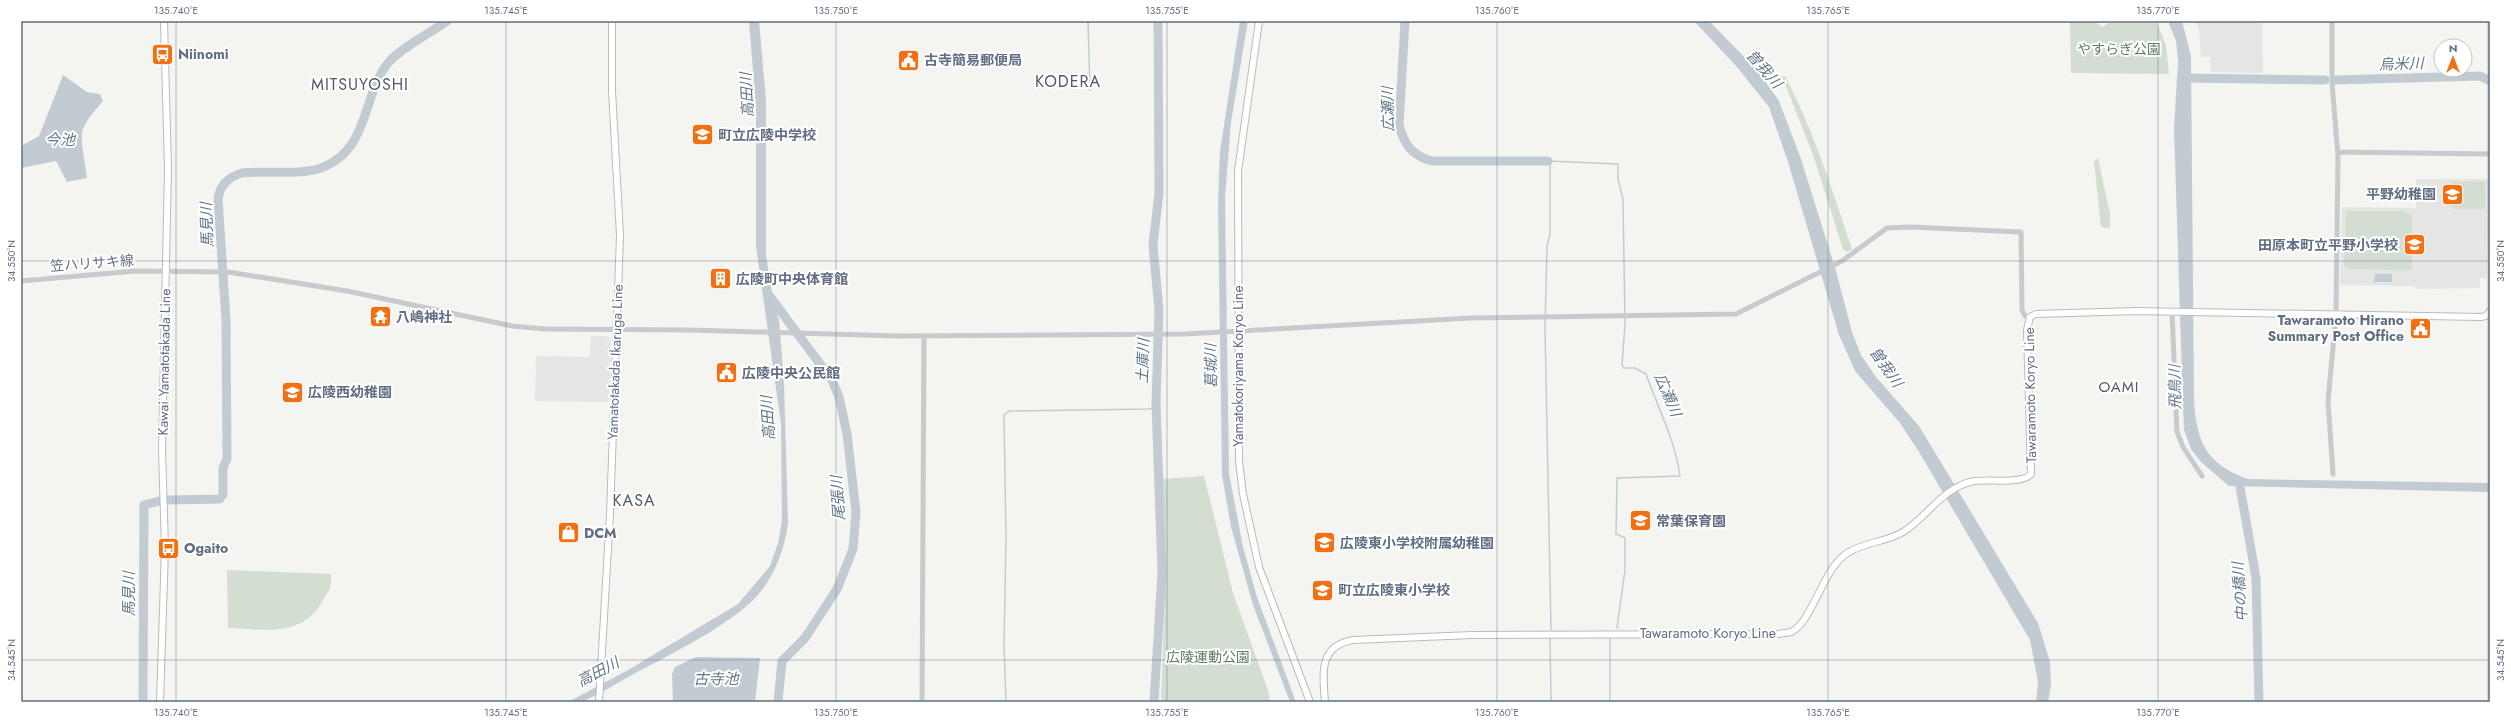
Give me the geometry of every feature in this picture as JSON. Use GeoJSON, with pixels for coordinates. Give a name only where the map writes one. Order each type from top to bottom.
{"type":"FeatureCollection","features":[{"type":"Feature","properties":{"kind":"main road","name":"Kawai Yamatotakada Line"},"geometry":{"type":"LineString","coordinates":[[160,702],[165,548],[162,451],[168,132],[164,21]]}},
{"type":"Feature","properties":{"kind":"main road","name":"Yamatotakada Ikaruga Line"},"geometry":{"type":"LineString","coordinates":[[598,702],[601,676],[620,235],[613,98],[612,21]]}},
{"type":"Feature","properties":{"kind":"main road","name":"Yamatokoriyama Koryo Line"},"geometry":{"type":"LineString","coordinates":[[1259,21],[1238,171],[1238,461],[1243,494],[1267,593],[1310,702]]}},
{"type":"Feature","properties":{"kind":"main road","name":"Tawaramoto Koryo Line"},"geometry":{"type":"LineString","coordinates":[[1325,702],[1323,673],[1329,652],[1338,645],[1353,640],[1472,635],[1779,634],[1791,631],[1802,621],[1839,559],[1848,552],[1865,544],[1902,532],[1943,497],[1964,484],[1980,480],[2020,480],[2028,478],[2031,474],[2027,330],[2030,317],[2036,314],[2199,312],[2481,317],[2486,316],[2490,311]]}},
{"type":"Feature","properties":{"kind":"street"},"geometry":{"type":"LineString","coordinates":[[2332,21],[2332,83],[2338,152],[2336,315],[2328,401],[2333,474]]}},
{"type":"Feature","properties":{"kind":"street"},"geometry":{"type":"LineString","coordinates":[[2338,152],[2490,154]]}},
{"type":"Feature","properties":{"kind":"street","name":"笠ハリサキ線"},"geometry":{"type":"LineString","coordinates":[[21,281],[99,274],[165,271],[218,271],[363,294],[512,326],[544,329],[924,336],[1207,333],[1470,318],[1624,317],[1736,314],[1842,261],[1887,228],[1910,227],[2021,232],[2022,310],[2025,316],[2030,317]]}},
{"type":"Feature","properties":{"kind":"street"},"geometry":{"type":"LineString","coordinates":[[2173,312],[2177,432],[2183,447],[2202,476]]}},
{"type":"Feature","properties":{"kind":"street"},"geometry":{"type":"LineString","coordinates":[[922,702],[924,336]]}},
{"type":"Feature","properties":{"kind":"shaded area"},"geometry":{"type":"Polygon","coordinates":[[[2195,21],[2262,21],[2263,71],[2261,73],[2211,72],[2210,57],[2201,57],[2199,31],[2195,21]]]}},
{"type":"Feature","properties":{"kind":"shaded area","name":"田原本町立平野小学校"},"geometry":{"type":"Polygon","coordinates":[[[2416,179],[2488,179],[2487,278],[2480,278],[2480,288],[2415,289],[2415,286],[2340,285],[2342,207],[2416,208],[2416,179]]]}},
{"type":"Feature","properties":{"kind":"shaded area"},"geometry":{"type":"Polygon","coordinates":[[[591,336],[606,336],[611,339],[609,402],[535,401],[536,356],[590,357],[591,336]]]}},
{"type":"Feature","properties":{"kind":"green space","name":"やすらぎ公園"},"geometry":{"type":"Polygon","coordinates":[[[2070,21],[2093,21],[2103,27],[2108,23],[2157,23],[2166,45],[2169,74],[2071,73],[2070,21]]]}},
{"type":"Feature","properties":{"kind":"green space"},"geometry":{"type":"Polygon","coordinates":[[[1782,76],[1785,76],[1814,139],[1852,249],[1847,252],[1843,249],[1813,155],[1782,76]]]}},
{"type":"Feature","properties":{"kind":"green space"},"geometry":{"type":"Polygon","coordinates":[[[2098,158],[2110,214],[2110,228],[2101,227],[2094,161],[2098,158]]]}},
{"type":"Feature","properties":{"kind":"green space"},"geometry":{"type":"Polygon","coordinates":[[[2485,181],[2485,209],[2454,209],[2451,206],[2450,182],[2485,181]]]}},
{"type":"Feature","properties":{"kind":"green space"},"geometry":{"type":"Polygon","coordinates":[[[2346,211],[2405,211],[2406,213],[2412,213],[2412,270],[2348,269],[2344,266],[2346,211]]]}},
{"type":"Feature","properties":{"kind":"green space","name":"広陵運動公園"},"geometry":{"type":"Polygon","coordinates":[[[1204,476],[1233,593],[1269,693],[1270,702],[1161,702],[1166,566],[1163,479],[1204,476]]]}},
{"type":"Feature","properties":{"kind":"green space"},"geometry":{"type":"Polygon","coordinates":[[[227,570],[331,574],[331,584],[322,602],[313,613],[304,621],[293,626],[268,630],[228,628],[227,570]]]}},
{"type":"Feature","properties":{"kind":"water"},"geometry":{"type":"Polygon","coordinates":[[[749,21],[759,21],[766,101],[766,255],[774,305],[779,320],[784,382],[787,533],[778,562],[768,581],[756,597],[730,619],[697,640],[600,693],[580,702],[568,702],[628,670],[738,604],[770,566],[778,543],[782,521],[781,424],[756,246],[756,108],[749,21]]]}},
{"type":"Feature","properties":{"kind":"water"},"geometry":{"type":"Polygon","coordinates":[[[1240,21],[1248,21],[1231,122],[1225,198],[1229,473],[1243,547],[1257,597],[1296,702],[1290,702],[1253,605],[1231,527],[1222,475],[1218,203],[1220,151],[1240,21]]]}},
{"type":"Feature","properties":{"kind":"water"},"geometry":{"type":"Polygon","coordinates":[[[1694,21],[1709,21],[1758,71],[1779,101],[1801,159],[1836,271],[1852,332],[1861,355],[1876,377],[1919,426],[2038,623],[2050,662],[2051,686],[2048,702],[2036,702],[2038,682],[2030,640],[1919,452],[1900,423],[1855,371],[1839,335],[1788,162],[1769,107],[1737,67],[1694,21]]]}},
{"type":"Feature","properties":{"kind":"water"},"geometry":{"type":"Polygon","coordinates":[[[2168,21],[2182,21],[2191,56],[2194,398],[2197,426],[2206,449],[2222,466],[2233,473],[2248,479],[2490,483],[2490,492],[2229,486],[2201,462],[2191,449],[2184,430],[2183,409],[2174,128],[2178,61],[2176,41],[2168,21]]]}},
{"type":"Feature","properties":{"kind":"water","name":"今池"},"geometry":{"type":"Polygon","coordinates":[[[63,75],[87,92],[100,94],[103,101],[92,114],[82,133],[82,145],[87,178],[67,182],[56,161],[21,168],[21,146],[39,136],[63,75]]]}},
{"type":"Feature","properties":{"kind":"water"},"geometry":{"type":"Polygon","coordinates":[[[2375,274],[2392,274],[2392,282],[2374,282],[2375,274]]]}},
{"type":"Feature","properties":{"kind":"water","name":"古寺池"},"geometry":{"type":"Polygon","coordinates":[[[696,657],[760,658],[755,702],[673,702],[672,674],[675,667],[696,657]]]}},
{"type":"Feature","properties":{"kind":"waterway","name":"馬見川"},"geometry":{"type":"LineString","coordinates":[[223,495],[223,468],[227,459],[226,320],[218,199],[219,194],[229,179],[242,173],[302,172],[321,168],[337,160],[357,135],[373,90],[388,63],[408,46],[447,21]]}},
{"type":"Feature","properties":{"kind":"waterway"},"geometry":{"type":"LineString","coordinates":[[1088,21],[1090,90]]}},
{"type":"Feature","properties":{"kind":"waterway","name":"土庫川"},"geometry":{"type":"LineString","coordinates":[[1154,702],[1162,573],[1156,403],[1159,310],[1153,245],[1159,193],[1158,21]]}},
{"type":"Feature","properties":{"kind":"waterway","name":"広瀬川"},"geometry":{"type":"LineString","coordinates":[[1405,21],[1399,125],[1403,138],[1414,152],[1419,156],[1432,161],[1548,161]]}},
{"type":"Feature","properties":{"kind":"waterway","name":"烏米川"},"geometry":{"type":"LineString","coordinates":[[2335,80],[2480,76],[2490,81]]}},
{"type":"Feature","properties":{"kind":"waterway","name":"烏米川"},"geometry":{"type":"LineString","coordinates":[[2184,78],[2325,80]]}},
{"type":"Feature","properties":{"kind":"waterway","name":"広瀬川"},"geometry":{"type":"LineString","coordinates":[[1551,630],[1545,328],[1547,246],[1550,234],[1550,165],[1548,161],[1618,164],[1618,179],[1623,199],[1625,324],[1622,365],[1624,368],[1635,368],[1646,374],[1670,437],[1678,463],[1680,476],[1617,478],[1616,534],[1625,538],[1625,570],[1617,628]]}},
{"type":"Feature","properties":{"kind":"waterway","name":"尾張川"},"geometry":{"type":"LineString","coordinates":[[768,294],[832,380],[839,397],[847,434],[856,512],[853,549],[837,589],[805,638],[782,661],[778,702]]}},
{"type":"Feature","properties":{"kind":"waterway"},"geometry":{"type":"LineString","coordinates":[[1006,702],[1004,646],[1006,539],[1004,415],[1009,411],[1149,409],[1154,408],[1156,403]]}},
{"type":"Feature","properties":{"kind":"waterway","name":"中の橋川"},"geometry":{"type":"LineString","coordinates":[[2239,481],[2256,578],[2259,702]]}},
{"type":"Feature","properties":{"kind":"waterway","name":"馬見川"},"geometry":{"type":"LineString","coordinates":[[169,500],[220,499]]}},
{"type":"Feature","properties":{"kind":"waterway","name":"馬見川"},"geometry":{"type":"LineString","coordinates":[[143,702],[144,505],[163,500]]}},
{"type":"Feature","properties":{"kind":"waterway","name":"広瀬川"},"geometry":{"type":"LineString","coordinates":[[1610,638],[1610,702]]}},
{"type":"Feature","properties":{"kind":"waterway","name":"広瀬川"},"geometry":{"type":"LineString","coordinates":[[1550,639],[1551,702]]}},
{"type":"Feature","properties":{"kind":"place","name":"Niinomi"},"geometry":{"type":"Point","coordinates":[162,54]}},
{"type":"Feature","properties":{"kind":"place","name":"古寺簡易郵便局"},"geometry":{"type":"Point","coordinates":[908,60]}},
{"type":"Feature","properties":{"kind":"place","name":"町立広陵中学校"},"geometry":{"type":"Point","coordinates":[703,135]}},
{"type":"Feature","properties":{"kind":"place","name":"平野幼稚園"},"geometry":{"type":"Point","coordinates":[2452,194]}},
{"type":"Feature","properties":{"kind":"place","name":"田原本町立平野小学校"},"geometry":{"type":"Point","coordinates":[2414,245]}},
{"type":"Feature","properties":{"kind":"place","name":"広陵町中央体育館"},"geometry":{"type":"Point","coordinates":[721,279]}},
{"type":"Feature","properties":{"kind":"place","name":"八嶋神社"},"geometry":{"type":"Point","coordinates":[381,317]}},
{"type":"Feature","properties":{"kind":"place","name":"Tawaramoto Hirano Summary Post Office"},"geometry":{"type":"Point","coordinates":[2420,328]}},
{"type":"Feature","properties":{"kind":"place","name":"広陵中央公民館"},"geometry":{"type":"Point","coordinates":[726,373]}},
{"type":"Feature","properties":{"kind":"place","name":"広陵西幼稚園"},"geometry":{"type":"Point","coordinates":[292,392]}},
{"type":"Feature","properties":{"kind":"place","name":"常葉保育園"},"geometry":{"type":"Point","coordinates":[1641,521]}},
{"type":"Feature","properties":{"kind":"place","name":"DCM"},"geometry":{"type":"Point","coordinates":[569,533]}},
{"type":"Feature","properties":{"kind":"place","name":"広陵東小学校附属幼稚園"},"geometry":{"type":"Point","coordinates":[1325,543]}},
{"type":"Feature","properties":{"kind":"place","name":"Ogaito"},"geometry":{"type":"Point","coordinates":[168,548]}},
{"type":"Feature","properties":{"kind":"place","name":"町立広陵東小学校"},"geometry":{"type":"Point","coordinates":[1323,590]}},
{"type":"Feature","properties":{"kind":"district","name":"KODERA"},"geometry":{"type":"Point","coordinates":[1068,81]}},
{"type":"Feature","properties":{"kind":"district","name":"MITSUYOSHI"},"geometry":{"type":"Point","coordinates":[360,84]}},
{"type":"Feature","properties":{"kind":"district","name":"OAMI"},"geometry":{"type":"Point","coordinates":[2119,387]}},
{"type":"Feature","properties":{"kind":"district","name":"KASA"},"geometry":{"type":"Point","coordinates":[634,500]}},
{"type":"Feature","properties":{"kind":"water label","name":"曽我川"},"geometry":{"type":"Point","coordinates":[1764,69]}},
{"type":"Feature","properties":{"kind":"water label","name":"高田川"},"geometry":{"type":"Point","coordinates":[747,95]}},
{"type":"Feature","properties":{"kind":"water label","name":"葛城川"},"geometry":{"type":"Point","coordinates":[1211,366]}},
{"type":"Feature","properties":{"kind":"water label","name":"曽我川"},"geometry":{"type":"Point","coordinates":[1886,367]}},
{"type":"Feature","properties":{"kind":"water label","name":"飛鳥川"},"geometry":{"type":"Point","coordinates":[2175,387]}},
{"type":"Feature","properties":{"kind":"water label","name":"高田川"},"geometry":{"type":"Point","coordinates":[768,418]}},
{"type":"Feature","properties":{"kind":"water label","name":"高田川"},"geometry":{"type":"Point","coordinates":[598,672]}}]}
